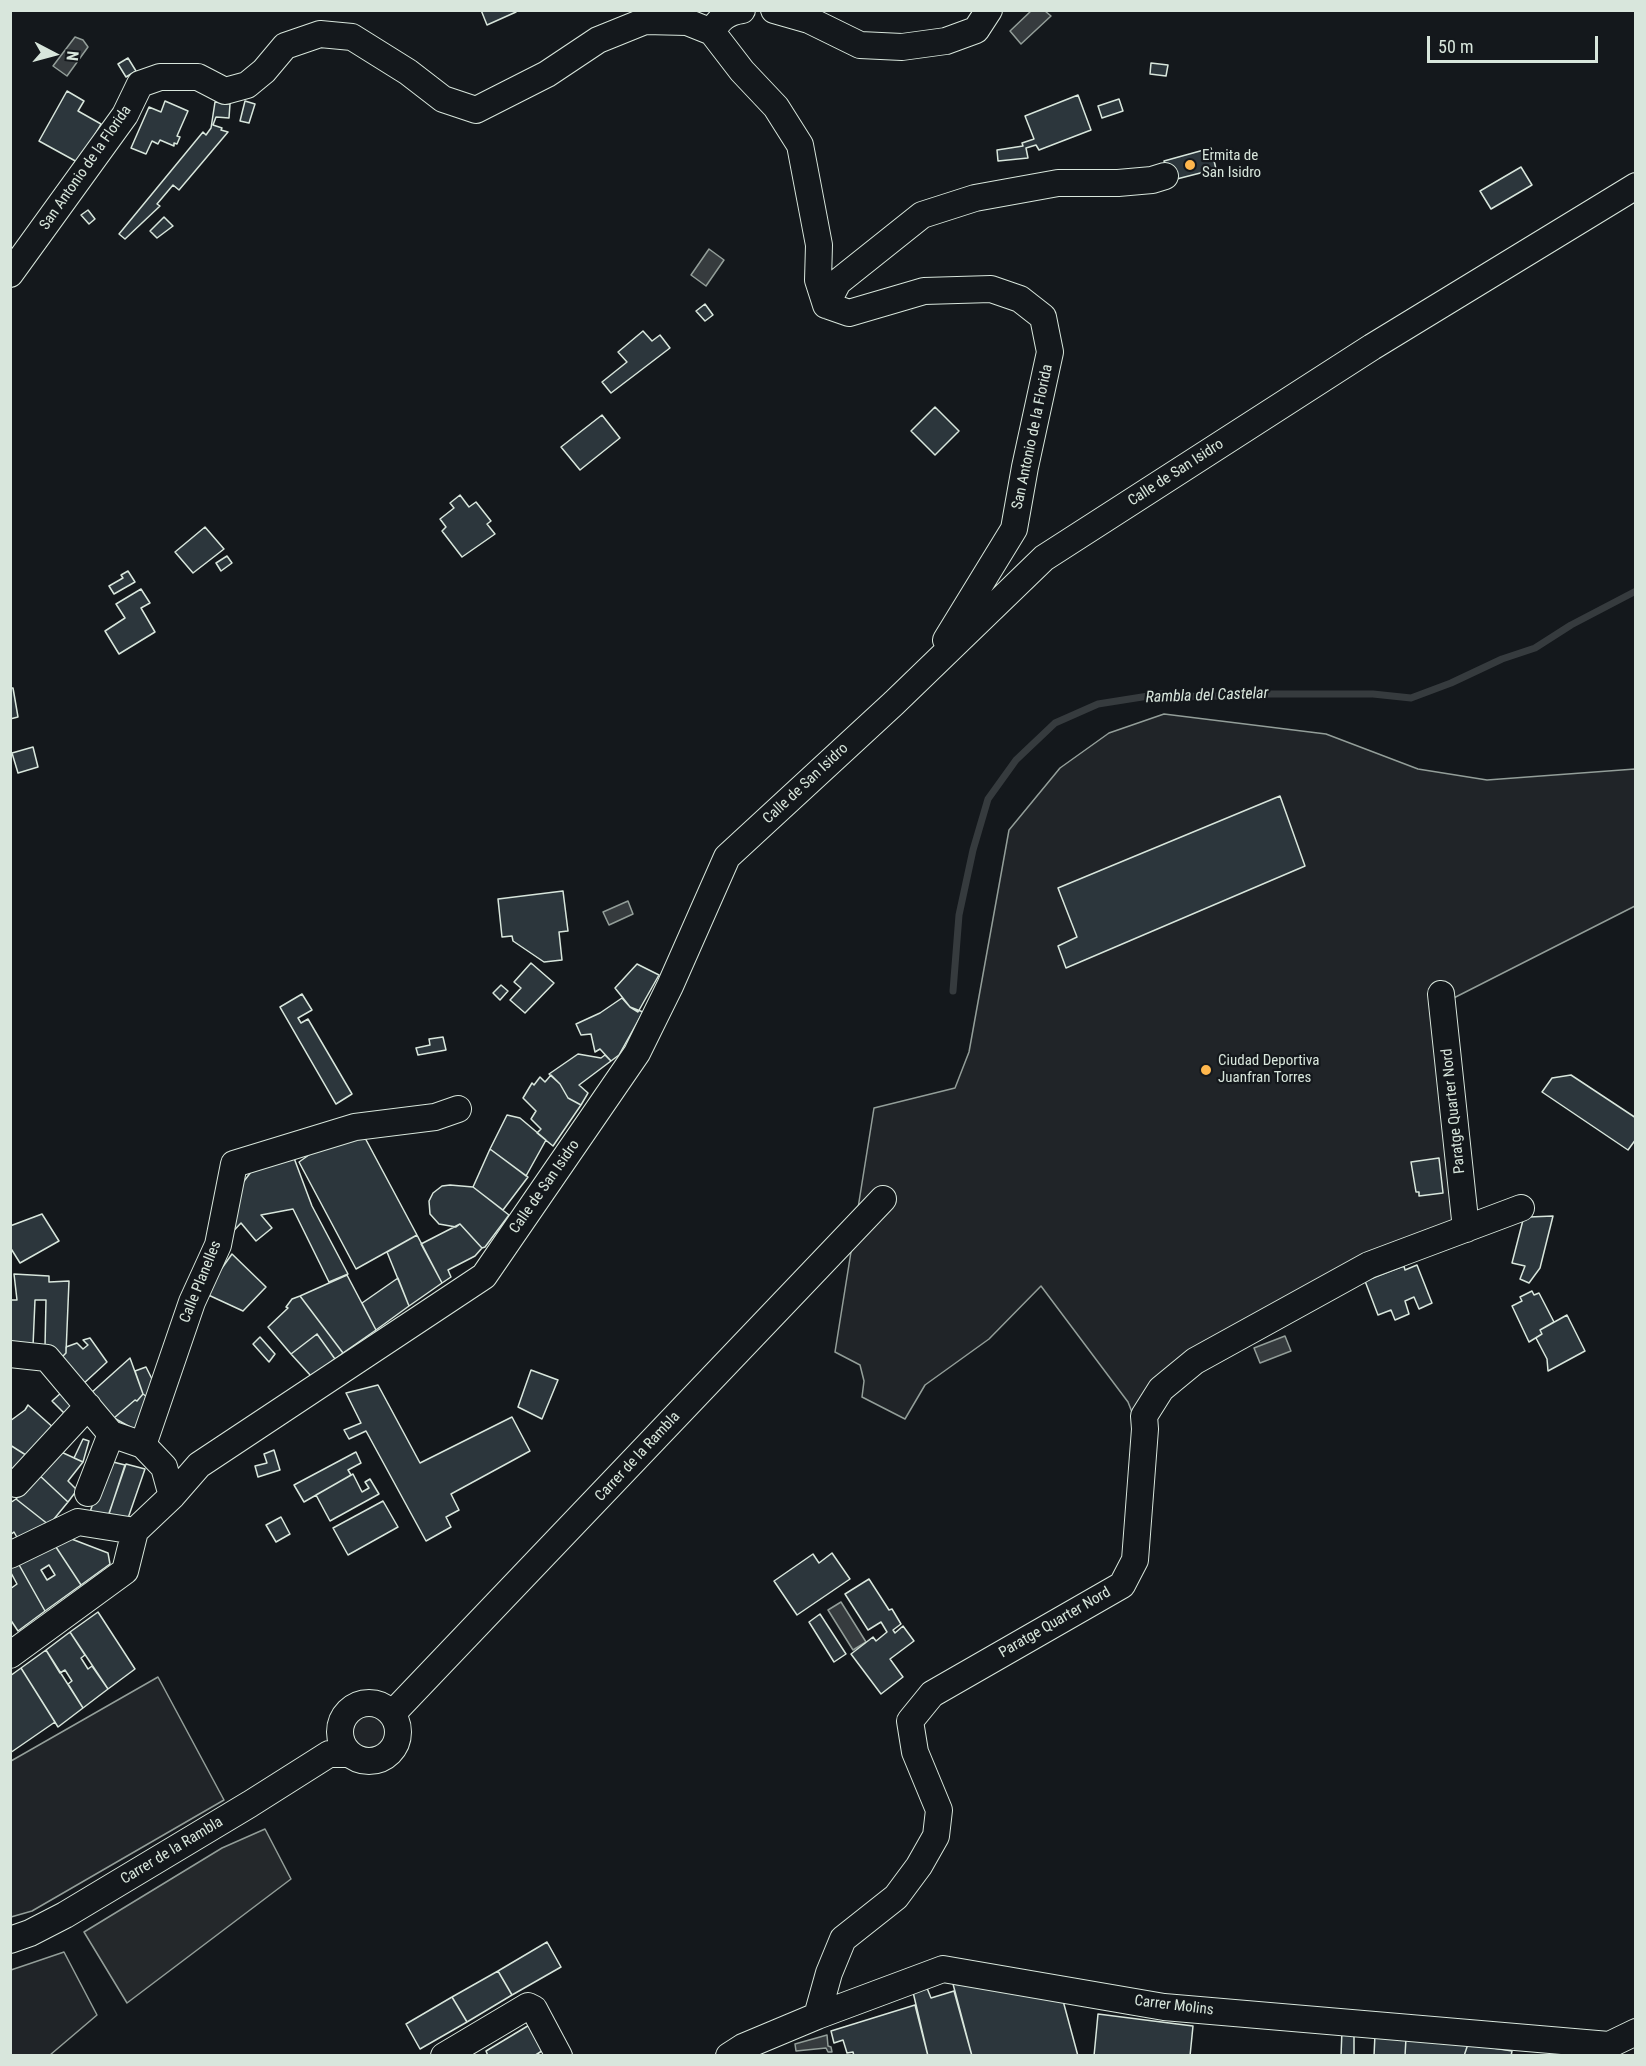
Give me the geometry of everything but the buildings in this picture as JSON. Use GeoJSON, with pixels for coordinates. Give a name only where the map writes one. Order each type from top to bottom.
{"type":"FeatureCollection","features":[{"type":"Feature","properties":{"kind":"street"},"geometry":{"type":"LineString","coordinates":[[742,10],[719,20],[712,32],[742,72],[776,107],[800,145],[819,245],[818,280],[826,305]]}},
{"type":"Feature","properties":{"kind":"street"},"geometry":{"type":"LineString","coordinates":[[774,10],[809,20],[860,45],[902,47],[946,41],[976,30],[989,10]]}},
{"type":"Feature","properties":{"kind":"street","name":"San Antonio de la Florida"},"geometry":{"type":"LineString","coordinates":[[10,274],[125,115],[140,84],[160,77],[198,77],[225,91],[247,85],[264,71],[285,46],[320,34],[352,37],[408,72],[443,99],[476,110],[547,74],[598,40],[645,21],[687,22],[712,32]]}},
{"type":"Feature","properties":{"kind":"street"},"geometry":{"type":"LineString","coordinates":[[826,305],[838,282],[922,215],[975,198],[1058,183],[1118,183],[1152,180],[1165,176]]}},
{"type":"Feature","properties":{"kind":"street","name":"Calle de San Isidro"},"geometry":{"type":"LineString","coordinates":[[135,1531],[172,1496],[199,1465],[484,1276],[637,1053],[670,986],[727,857],[925,673],[1044,558],[1372,347],[1635,186]]}},
{"type":"Feature","properties":{"kind":"street","name":"San Antonio de la Florida"},"geometry":{"type":"LineString","coordinates":[[826,305],[849,312],[924,291],[991,289],[1020,299],[1042,317],[1050,352],[1014,529],[925,673]]}},
{"type":"Feature","properties":{"kind":"street","name":"Paratge Quarter Nord"},"geometry":{"type":"LineString","coordinates":[[1441,994],[1466,1229]]}},
{"type":"Feature","properties":{"kind":"street","name":"Calle Planelles"},"geometry":{"type":"LineString","coordinates":[[143,1445],[192,1302],[218,1245],[234,1164],[355,1127],[435,1117],[458,1109]]}},
{"type":"Feature","properties":{"kind":"street","name":"Carrer de la Rambla"},"geometry":{"type":"LineString","coordinates":[[392,1714],[883,1199]]}},
{"type":"Feature","properties":{"kind":"street","name":"Paratge Quarter Nord"},"geometry":{"type":"LineString","coordinates":[[817,2016],[829,1973],[843,1939],[896,1897],[919,1866],[936,1836],[939,1810],[915,1752],[910,1721],[932,1694],[1122,1585],[1135,1560],[1145,1429],[1144,1416],[1161,1389],[1194,1361],[1369,1265],[1521,1208]]}},
{"type":"Feature","properties":{"kind":"street"},"geometry":{"type":"LineString","coordinates":[[10,1354],[46,1358],[111,1434],[143,1445],[164,1467],[172,1496]]}},
{"type":"Feature","properties":{"kind":"street"},"geometry":{"type":"LineString","coordinates":[[16,1484],[88,1406]]}},
{"type":"Feature","properties":{"kind":"street"},"geometry":{"type":"LineString","coordinates":[[88,1493],[111,1434]]}},
{"type":"Feature","properties":{"kind":"street"},"geometry":{"type":"LineString","coordinates":[[10,1555],[78,1522],[135,1531],[125,1570],[10,1655]]}},
{"type":"Feature","properties":{"kind":"street"},"geometry":{"type":"LineString","coordinates":[[375,1704],[392,1714],[397,1722],[397,1741],[387,1756],[370,1762],[340,1754],[340,1730],[348,1712],[356,1706],[375,1704]]}},
{"type":"Feature","properties":{"kind":"street","name":"Carrer de la Rambla"},"geometry":{"type":"LineString","coordinates":[[10,1940],[30,1933],[65,1915],[250,1804],[340,1754]]}},
{"type":"Feature","properties":{"kind":"street","name":"Carrer Molins"},"geometry":{"type":"LineString","coordinates":[[737,2053],[817,2016],[943,1969],[1164,2007],[1609,2045],[1635,2032]]}},
{"type":"Feature","properties":{"kind":"street"},"geometry":{"type":"LineString","coordinates":[[444,2055],[528,2006],[534,2009],[559,2055]]}},
{"type":"Feature","properties":{"kind":"shaded area"},"geometry":{"type":"Polygon","coordinates":[[[1032,10],[1045,11],[1051,16],[1021,44],[1010,31],[1032,10]]]}},
{"type":"Feature","properties":{"kind":"shaded area"},"geometry":{"type":"Polygon","coordinates":[[[75,37],[83,40],[88,47],[67,76],[53,66],[75,37]]]}},
{"type":"Feature","properties":{"kind":"shaded area"},"geometry":{"type":"Polygon","coordinates":[[[709,249],[724,260],[706,286],[691,275],[709,249]]]}},
{"type":"Feature","properties":{"kind":"shaded area","name":"Ciudad Deportiva Juanfran Torres"},"geometry":{"type":"Polygon","coordinates":[[[1164,714],[1326,734],[1418,769],[1487,780],[1635,769],[1635,906],[1434,1008],[1458,1218],[1234,1330],[1139,1430],[1128,1402],[1041,1286],[989,1339],[925,1385],[905,1419],[862,1397],[864,1381],[860,1365],[835,1352],[874,1108],[955,1088],[969,1052],[1009,830],[1060,768],[1109,733],[1164,714]]]}},
{"type":"Feature","properties":{"kind":"shaded area"},"geometry":{"type":"Polygon","coordinates":[[[628,901],[633,914],[609,925],[603,912],[628,901]]]}},
{"type":"Feature","properties":{"kind":"shaded area"},"geometry":{"type":"Polygon","coordinates":[[[1285,1336],[1291,1351],[1260,1363],[1254,1348],[1285,1336]]]}},
{"type":"Feature","properties":{"kind":"shaded area"},"geometry":{"type":"Polygon","coordinates":[[[841,1602],[866,1642],[853,1650],[828,1610],[841,1602]]]}},
{"type":"Feature","properties":{"kind":"shaded area"},"geometry":{"type":"Polygon","coordinates":[[[158,1677],[224,1800],[32,1911],[11,1917],[11,1761],[158,1677]]]}},
{"type":"Feature","properties":{"kind":"shaded area"},"geometry":{"type":"Polygon","coordinates":[[[370,1715],[382,1720],[387,1732],[382,1744],[370,1749],[358,1744],[353,1732],[358,1720],[370,1715]]]}},
{"type":"Feature","properties":{"kind":"shaded area"},"geometry":{"type":"Polygon","coordinates":[[[265,1829],[291,1879],[127,2003],[84,1932],[222,1848],[265,1829]]]}},
{"type":"Feature","properties":{"kind":"shaded area"},"geometry":{"type":"Polygon","coordinates":[[[64,1952],[97,2015],[50,2055],[11,2055],[11,1970],[64,1952]]]}},
{"type":"Feature","properties":{"kind":"shaded area"},"geometry":{"type":"Polygon","coordinates":[[[827,2035],[828,2046],[831,2047],[832,2052],[828,2052],[826,2048],[796,2051],[795,2044],[827,2035]]]}},
{"type":"Feature","properties":{"kind":"waterway","name":"Rambla del Castelar"},"geometry":{"type":"LineString","coordinates":[[953,991],[959,915],[973,850],[988,799],[1016,760],[1055,723],[1098,704],[1161,694],[1203,697],[1242,694],[1373,694],[1411,698],[1451,683],[1502,659],[1535,648],[1571,625],[1636,591]]}},
{"type":"Feature","properties":{"kind":"place","name":"Ermita de San Isidro"},"geometry":{"type":"Point","coordinates":[1190,165]}},
{"type":"Feature","properties":{"kind":"place","name":"Ciudad Deportiva Juanfran Torres"},"geometry":{"type":"Point","coordinates":[1206,1070]}}]}
